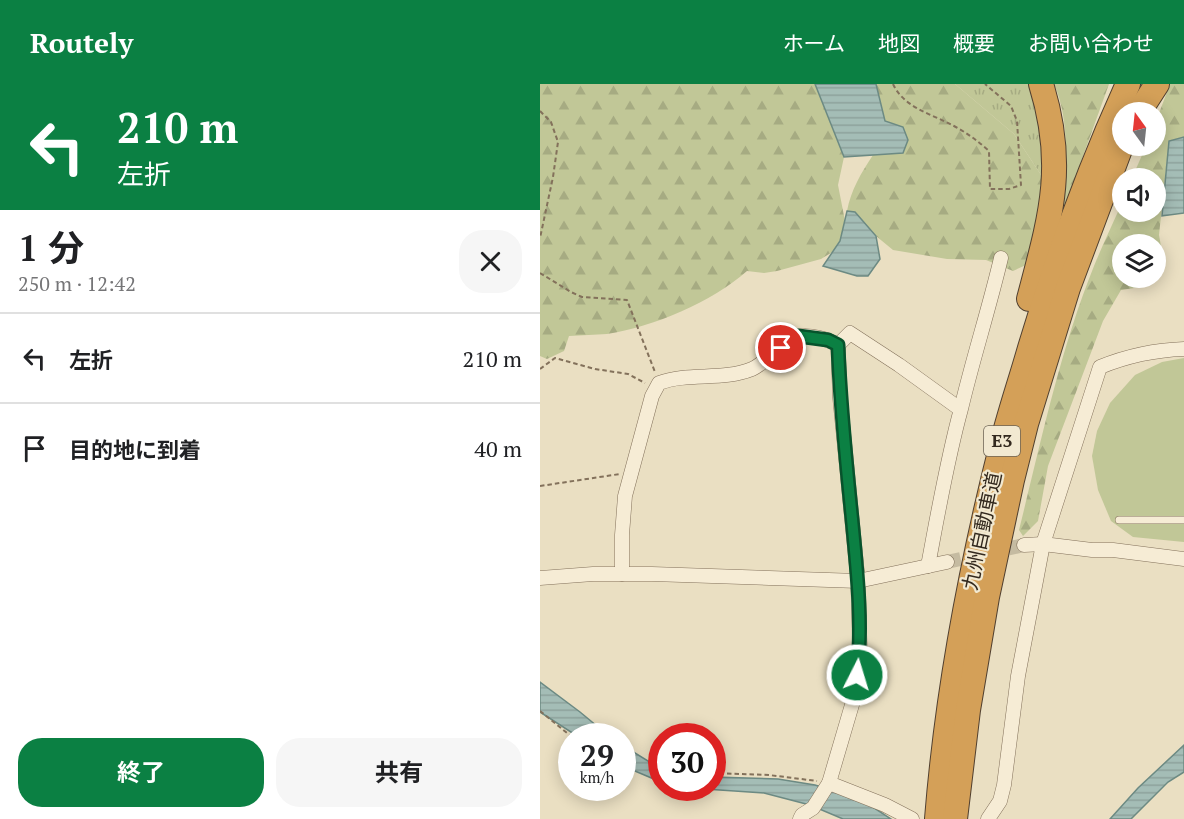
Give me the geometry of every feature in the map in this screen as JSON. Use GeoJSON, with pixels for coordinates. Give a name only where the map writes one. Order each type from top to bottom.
{"type":"FeatureCollection","features":[{"type":"Feature","properties":{"kind":"highway"},"geometry":{"type":"LineString","coordinates":[[982,527],[1001,409],[1043,245],[1054,191],[1053,130],[1041,84]]}},
{"type":"Feature","properties":{"kind":"highway","name":"九州自動車道"},"geometry":{"type":"LineString","coordinates":[[946,817],[949,711],[982,527],[1002,441],[1051,279],[1097,156],[1128,84]]}},
{"type":"Feature","properties":{"kind":"highway"},"geometry":{"type":"LineString","coordinates":[[1141,102],[1148,84]]}},
{"type":"Feature","properties":{"kind":"highway"},"geometry":{"type":"LineString","coordinates":[[1144,102],[1158,84]]}},
{"type":"Feature","properties":{"kind":"highway","name":"九州自動車道"},"geometry":{"type":"LineString","coordinates":[[946,817],[968,710],[987,597],[1017,458],[1068,288],[1118,156]]}},
{"type":"Feature","properties":{"kind":"street"},"geometry":{"type":"LineString","coordinates":[[928,566],[960,409],[988,313],[1001,258]]}},
{"type":"Feature","properties":{"kind":"street"},"geometry":{"type":"LineString","coordinates":[[800,819],[813,808],[828,784],[854,699],[860,652],[858,581],[840,398],[838,345],[850,333],[960,409]]}},
{"type":"Feature","properties":{"kind":"street"},"geometry":{"type":"LineString","coordinates":[[622,574],[625,496],[651,396],[657,386],[674,378],[724,376],[752,369],[771,358],[798,336],[828,340],[838,345]]}},
{"type":"Feature","properties":{"kind":"street"},"geometry":{"type":"LineString","coordinates":[[987,819],[1000,801],[1004,785],[1018,676],[1043,544],[1100,367],[1122,358],[1184,349]]}},
{"type":"Feature","properties":{"kind":"street"},"geometry":{"type":"LineString","coordinates":[[1023,545],[1043,544],[1184,559]]}},
{"type":"Feature","properties":{"kind":"street"},"geometry":{"type":"LineString","coordinates":[[540,578],[622,574],[858,581],[947,562]]}},
{"type":"Feature","properties":{"kind":"street"},"geometry":{"type":"LineString","coordinates":[[828,784],[885,805],[912,819]]}},
{"type":"Feature","properties":{"kind":"lane"},"geometry":{"type":"LineString","coordinates":[[1119,520],[1184,520]]}},
{"type":"Feature","properties":{"kind":"path"},"geometry":{"type":"LineString","coordinates":[[893,84],[898,95],[924,113],[954,126],[978,141],[988,151],[990,189],[1009,189],[1022,185],[1017,121],[1011,106],[984,84]]}},
{"type":"Feature","properties":{"kind":"path"},"geometry":{"type":"LineString","coordinates":[[540,111],[551,122],[558,142],[540,238]]}},
{"type":"Feature","properties":{"kind":"path"},"geometry":{"type":"LineString","coordinates":[[540,273],[582,297],[627,300],[657,386]]}},
{"type":"Feature","properties":{"kind":"path"},"geometry":{"type":"LineString","coordinates":[[540,369],[555,357],[596,369],[628,374],[657,386]]}},
{"type":"Feature","properties":{"kind":"path"},"geometry":{"type":"LineString","coordinates":[[540,486],[631,472]]}},
{"type":"Feature","properties":{"kind":"path"},"geometry":{"type":"LineString","coordinates":[[540,711],[558,726]]}},
{"type":"Feature","properties":{"kind":"path"},"geometry":{"type":"LineString","coordinates":[[726,773],[769,774],[828,784]]}},
{"type":"Feature","properties":{"kind":"green space"},"geometry":{"type":"Polygon","coordinates":[[[540,84],[815,84],[844,157],[838,185],[845,221],[840,241],[834,251],[821,259],[777,271],[764,273],[747,271],[717,293],[681,312],[625,331],[569,336],[564,351],[547,359],[540,356],[540,84]]]}},
{"type":"Feature","properties":{"kind":"green space"},"geometry":{"type":"Polygon","coordinates":[[[876,84],[955,84],[1014,134],[1047,184],[1026,265],[1013,271],[986,260],[947,259],[893,250],[876,236],[855,212],[847,211],[857,182],[873,155],[902,152],[903,127],[885,121],[876,84]]]}},
{"type":"Feature","properties":{"kind":"green space"},"geometry":{"type":"Polygon","coordinates":[[[955,84],[1031,84],[1039,107],[1047,184],[1014,134],[955,84]]]}},
{"type":"Feature","properties":{"kind":"green space"},"geometry":{"type":"Polygon","coordinates":[[[1054,84],[1109,84],[1064,209],[1065,130],[1054,84]]]}},
{"type":"Feature","properties":{"kind":"green space"},"geometry":{"type":"Polygon","coordinates":[[[1170,84],[1184,84],[1184,137],[1169,141],[1166,169],[1136,168],[1142,156],[1166,156],[1166,102],[1163,102],[1170,84]]]}},
{"type":"Feature","properties":{"kind":"green space"},"geometry":{"type":"Polygon","coordinates":[[[1114,222],[1160,222],[1159,234],[1112,234],[1112,288],[1134,288],[1121,290],[1103,321],[1048,466],[1038,521],[1023,536],[1019,530],[1052,396],[1071,330],[1094,266],[1114,222]]]}},
{"type":"Feature","properties":{"kind":"green space"},"geometry":{"type":"Polygon","coordinates":[[[1184,358],[1184,542],[1133,537],[1111,521],[1098,490],[1092,456],[1097,431],[1110,403],[1135,375],[1162,362],[1184,358]]]}},
{"type":"Feature","properties":{"kind":"water"},"geometry":{"type":"Polygon","coordinates":[[[815,84],[876,84],[885,121],[903,127],[908,140],[903,153],[844,157],[815,84]]]}},
{"type":"Feature","properties":{"kind":"water"},"geometry":{"type":"Polygon","coordinates":[[[1184,137],[1184,213],[1166,215],[1166,173],[1169,141],[1184,137]]]}},
{"type":"Feature","properties":{"kind":"water"},"geometry":{"type":"Polygon","coordinates":[[[847,211],[855,212],[876,236],[880,259],[868,276],[857,276],[823,266],[840,241],[847,211]]]}},
{"type":"Feature","properties":{"kind":"water"},"geometry":{"type":"Polygon","coordinates":[[[540,682],[593,723],[558,724],[540,712],[540,682]]]}},
{"type":"Feature","properties":{"kind":"water"},"geometry":{"type":"Polygon","coordinates":[[[1184,745],[1184,772],[1168,782],[1131,819],[1110,819],[1138,788],[1184,745]]]}},
{"type":"Feature","properties":{"kind":"water"},"geometry":{"type":"Polygon","coordinates":[[[636,754],[648,761],[648,777],[636,771],[636,754]]]}},
{"type":"Feature","properties":{"kind":"water"},"geometry":{"type":"Polygon","coordinates":[[[726,777],[778,779],[815,785],[862,800],[891,819],[843,819],[810,805],[764,793],[726,790],[726,777]]]}},
{"type":"Feature","properties":{"kind":"tunnel"},"geometry":{"type":"LineString","coordinates":[[947,562],[1024,545]]}},
{"type":"Feature","properties":{"kind":"route"},"geometry":{"type":"LineString","coordinates":[[781,348],[798,336],[828,340],[838,345],[840,398],[858,581],[860,652],[857,675]]}}]}
